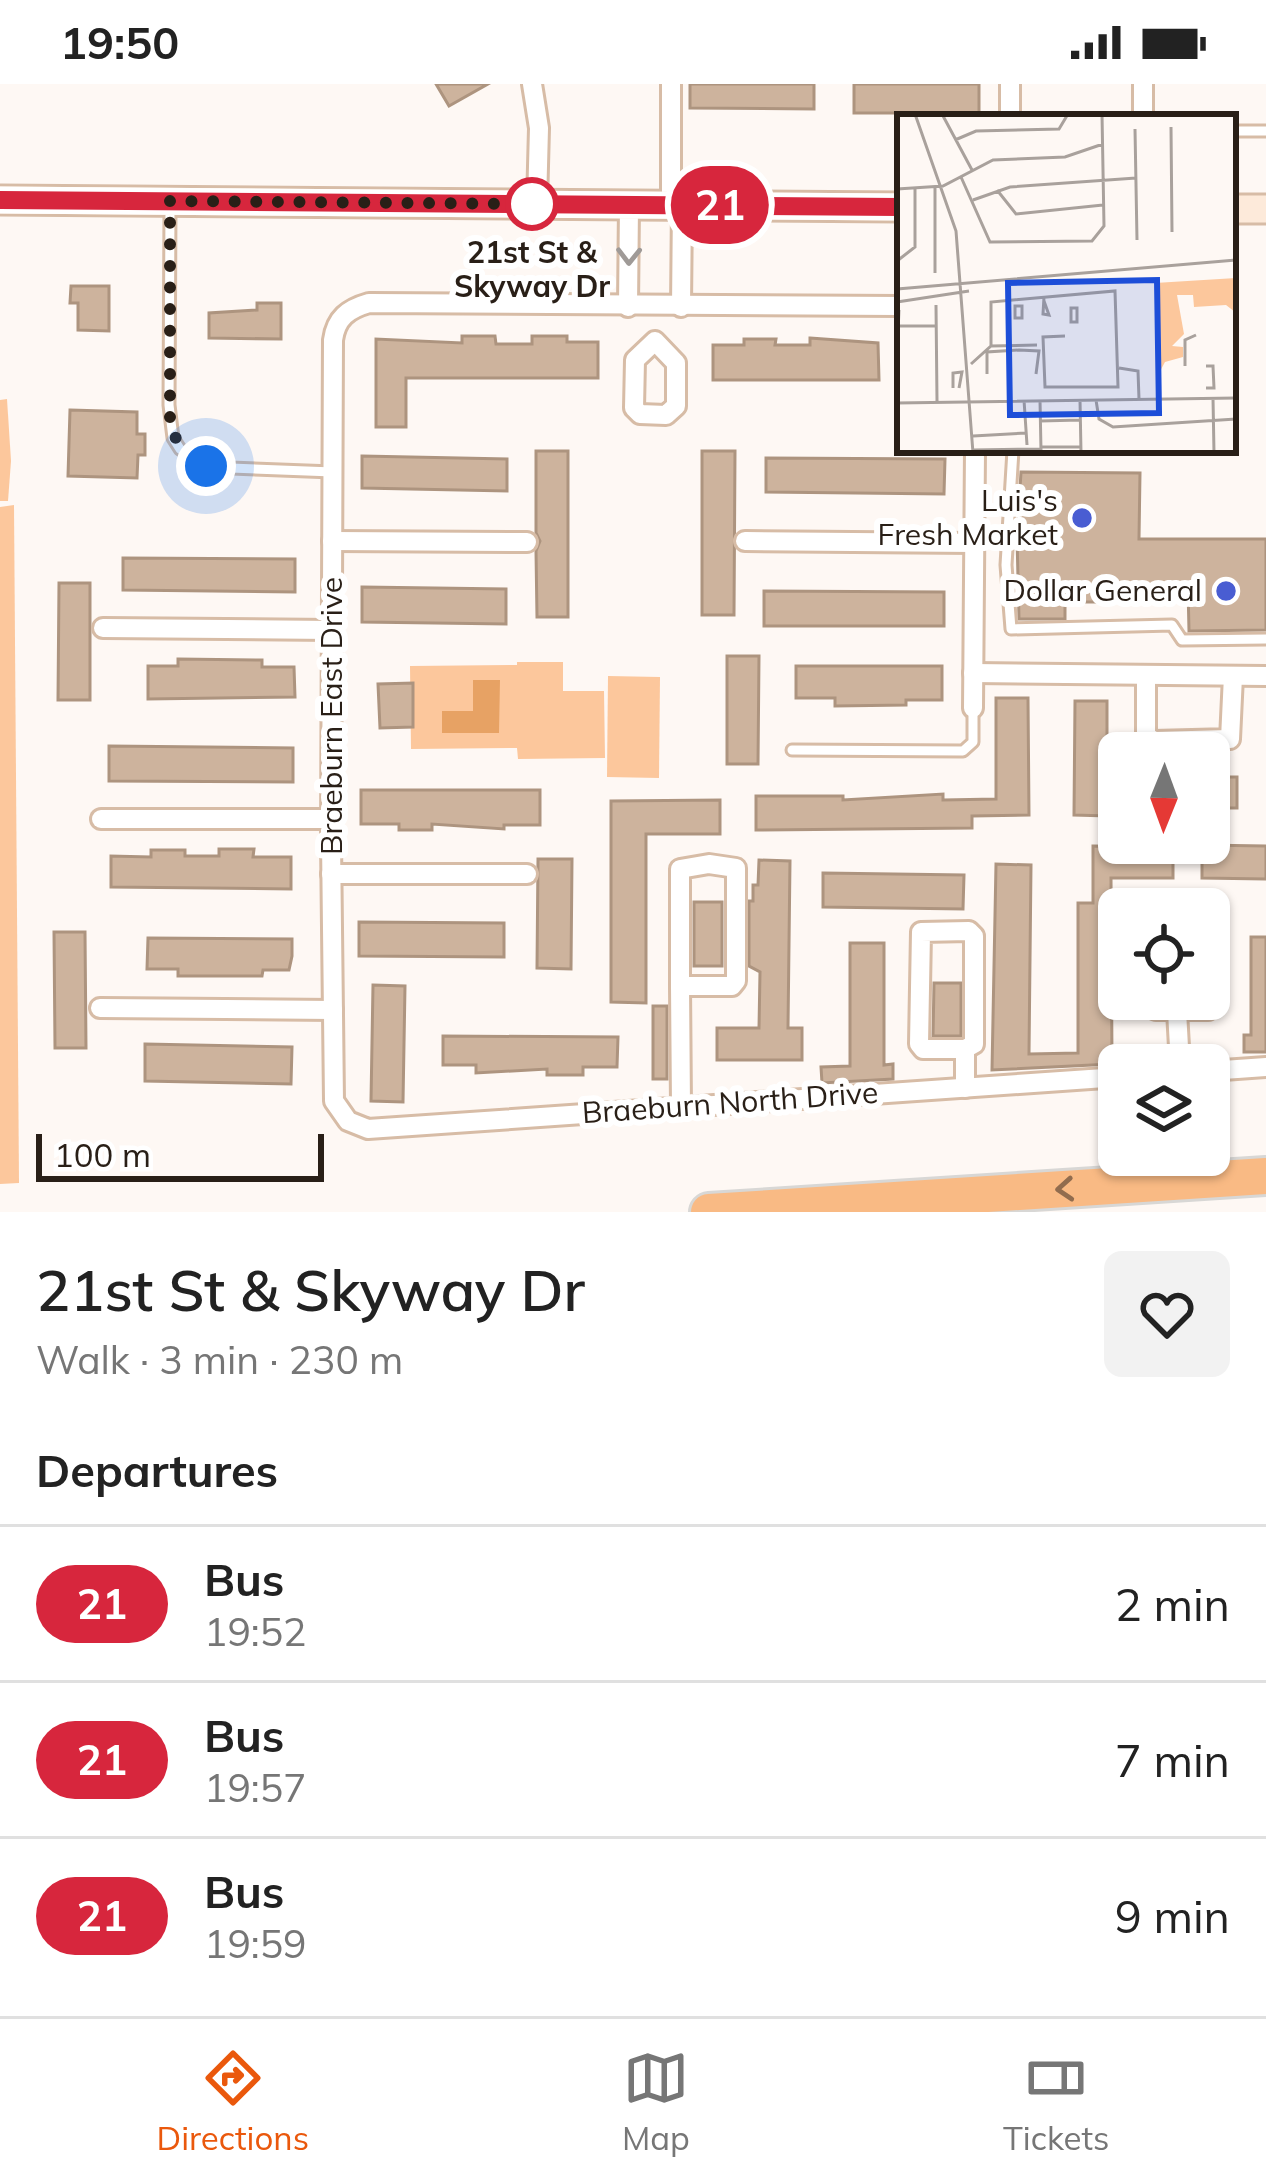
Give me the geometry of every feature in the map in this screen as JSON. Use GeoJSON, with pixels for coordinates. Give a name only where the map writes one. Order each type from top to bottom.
{"type":"FeatureCollection","features":[{"type":"Feature","properties":{"kind":"highway"},"geometry":{"type":"LineString","coordinates":[[709,1212],[1266,1176]]}},
{"type":"Feature","properties":{"kind":"main road"},"geometry":{"type":"LineString","coordinates":[[0,200],[897,207]]}},
{"type":"Feature","properties":{"kind":"street"},"geometry":{"type":"LineString","coordinates":[[532,84],[539,128],[537,204]]}},
{"type":"Feature","properties":{"kind":"street"},"geometry":{"type":"LineString","coordinates":[[671,84],[681,307]]}},
{"type":"Feature","properties":{"kind":"street"},"geometry":{"type":"LineString","coordinates":[[629,205],[628,307],[897,306]]}},
{"type":"Feature","properties":{"kind":"street","name":"Braeburn East Drive"},"geometry":{"type":"LineString","coordinates":[[345,1118],[334,1101],[332,1010],[333,340],[344,315],[369,304],[628,307]]}},
{"type":"Feature","properties":{"kind":"street"},"geometry":{"type":"LineString","coordinates":[[655,307],[655,340]]}},
{"type":"Feature","properties":{"kind":"street"},"geometry":{"type":"LineString","coordinates":[[974,708],[975,453]]}},
{"type":"Feature","properties":{"kind":"street"},"geometry":{"type":"LineString","coordinates":[[332,541],[527,542]]}},
{"type":"Feature","properties":{"kind":"street"},"geometry":{"type":"LineString","coordinates":[[745,541],[974,543]]}},
{"type":"Feature","properties":{"kind":"street"},"geometry":{"type":"LineString","coordinates":[[103,628],[332,630]]}},
{"type":"Feature","properties":{"kind":"street"},"geometry":{"type":"LineString","coordinates":[[974,673],[1266,676]]}},
{"type":"Feature","properties":{"kind":"street"},"geometry":{"type":"LineString","coordinates":[[1146,675],[1146,736],[1154,742],[1231,739],[1233,676]]}},
{"type":"Feature","properties":{"kind":"street"},"geometry":{"type":"LineString","coordinates":[[101,819],[331,819]]}},
{"type":"Feature","properties":{"kind":"street"},"geometry":{"type":"LineString","coordinates":[[680,986],[732,986],[736,981],[736,873],[730,865],[680,869],[680,986],[681,1106]]}},
{"type":"Feature","properties":{"kind":"street"},"geometry":{"type":"LineString","coordinates":[[331,874],[527,874]]}},
{"type":"Feature","properties":{"kind":"street"},"geometry":{"type":"LineString","coordinates":[[925,931],[969,931],[974,936],[974,1044],[965,1049],[927,1049],[919,1043],[918,938],[925,931]]}},
{"type":"Feature","properties":{"kind":"street"},"geometry":{"type":"LineString","coordinates":[[100,1008],[332,1010]]}},
{"type":"Feature","properties":{"kind":"street"},"geometry":{"type":"LineString","coordinates":[[926,1091],[927,1049]]}},
{"type":"Feature","properties":{"kind":"street"},"geometry":{"type":"LineString","coordinates":[[965,1049],[965,1088]]}},
{"type":"Feature","properties":{"kind":"street"},"geometry":{"type":"LineString","coordinates":[[1230,1069],[1266,1066]]}},
{"type":"Feature","properties":{"kind":"street","name":"Braeburn North Drive"},"geometry":{"type":"LineString","coordinates":[[345,1118],[368,1129],[1098,1078]]}},
{"type":"Feature","properties":{"kind":"lane"},"geometry":{"type":"LineString","coordinates":[[170,201],[173,438],[191,458],[221,470],[332,472]]}},
{"type":"Feature","properties":{"kind":"lane"},"geometry":{"type":"LineString","coordinates":[[1013,453],[1006,565],[1011,629],[1172,625],[1182,640],[1266,639]]}},
{"type":"Feature","properties":{"kind":"lane"},"geometry":{"type":"LineString","coordinates":[[792,750],[963,751],[973,742],[974,708]]}},
{"type":"Feature","properties":{"kind":"shaded area"},"geometry":{"type":"Polygon","coordinates":[[[7,399],[11,461],[8,501],[0,501],[0,400],[7,399]]]}},
{"type":"Feature","properties":{"kind":"shaded area"},"geometry":{"type":"Polygon","coordinates":[[[14,505],[19,1183],[0,1184],[0,507],[14,505]]]}},
{"type":"Feature","properties":{"kind":"shaded area"},"geometry":{"type":"Polygon","coordinates":[[[563,662],[563,691],[604,691],[605,758],[518,759],[517,748],[411,749],[410,666],[563,662]]]}},
{"type":"Feature","properties":{"kind":"shaded area"},"geometry":{"type":"Polygon","coordinates":[[[608,676],[660,677],[659,778],[607,777],[608,676]]]}},
{"type":"Feature","properties":{"kind":"shaded area"},"geometry":{"type":"Polygon","coordinates":[[[473,680],[500,680],[499,733],[442,733],[442,711],[473,711],[473,680]]]}},
{"type":"Feature","properties":{"kind":"building"},"geometry":{"type":"Polygon","coordinates":[[[436,84],[488,84],[449,106],[436,84]]]}},
{"type":"Feature","properties":{"kind":"building"},"geometry":{"type":"Polygon","coordinates":[[[690,84],[814,84],[814,109],[690,108],[690,84]]]}},
{"type":"Feature","properties":{"kind":"building"},"geometry":{"type":"Polygon","coordinates":[[[854,84],[979,84],[979,113],[854,113],[854,84]]]}},
{"type":"Feature","properties":{"kind":"building"},"geometry":{"type":"Polygon","coordinates":[[[71,286],[109,286],[109,331],[78,330],[78,303],[70,303],[71,286]]]}},
{"type":"Feature","properties":{"kind":"building"},"geometry":{"type":"Polygon","coordinates":[[[257,303],[281,303],[281,339],[209,338],[209,313],[257,310],[257,303]]]}},
{"type":"Feature","properties":{"kind":"building"},"geometry":{"type":"Polygon","coordinates":[[[462,336],[495,336],[496,344],[532,344],[532,336],[598,342],[598,378],[406,378],[406,427],[376,427],[376,339],[462,343],[462,336]]]}},
{"type":"Feature","properties":{"kind":"building"},"geometry":{"type":"Polygon","coordinates":[[[810,338],[878,343],[879,380],[713,380],[713,345],[776,339],[775,345],[810,345],[810,338]]]}},
{"type":"Feature","properties":{"kind":"building"},"geometry":{"type":"Polygon","coordinates":[[[70,410],[137,412],[137,434],[145,434],[145,455],[138,455],[137,478],[68,476],[70,410]]]}},
{"type":"Feature","properties":{"kind":"building"},"geometry":{"type":"Polygon","coordinates":[[[536,451],[568,451],[568,617],[537,617],[536,451]]]}},
{"type":"Feature","properties":{"kind":"building"},"geometry":{"type":"Polygon","coordinates":[[[702,451],[735,451],[734,615],[702,615],[702,451]]]}},
{"type":"Feature","properties":{"kind":"building"},"geometry":{"type":"Polygon","coordinates":[[[362,456],[507,459],[507,491],[362,488],[362,456]]]}},
{"type":"Feature","properties":{"kind":"building"},"geometry":{"type":"Polygon","coordinates":[[[766,458],[945,459],[944,494],[766,492],[766,458]]]}},
{"type":"Feature","properties":{"kind":"building"},"geometry":{"type":"Polygon","coordinates":[[[1021,472],[1140,473],[1139,539],[1266,539],[1266,630],[1189,631],[1188,587],[1159,586],[1158,602],[1065,602],[1065,619],[1019,619],[1021,472]]]}},
{"type":"Feature","properties":{"kind":"building"},"geometry":{"type":"Polygon","coordinates":[[[123,558],[295,559],[295,592],[123,590],[123,558]]]}},
{"type":"Feature","properties":{"kind":"building"},"geometry":{"type":"Polygon","coordinates":[[[59,583],[90,583],[90,700],[58,700],[59,583]]]}},
{"type":"Feature","properties":{"kind":"building"},"geometry":{"type":"Polygon","coordinates":[[[362,587],[506,589],[506,624],[362,622],[362,587]]]}},
{"type":"Feature","properties":{"kind":"building"},"geometry":{"type":"Polygon","coordinates":[[[764,591],[944,592],[944,626],[764,626],[764,591]]]}},
{"type":"Feature","properties":{"kind":"building"},"geometry":{"type":"Polygon","coordinates":[[[727,656],[759,656],[758,764],[727,764],[727,656]]]}},
{"type":"Feature","properties":{"kind":"building"},"geometry":{"type":"Polygon","coordinates":[[[178,659],[262,660],[262,667],[294,667],[295,697],[148,699],[148,666],[178,666],[178,659]]]}},
{"type":"Feature","properties":{"kind":"building"},"geometry":{"type":"Polygon","coordinates":[[[796,666],[942,666],[942,700],[835,706],[835,698],[796,698],[796,666]]]}},
{"type":"Feature","properties":{"kind":"building"},"geometry":{"type":"Polygon","coordinates":[[[413,683],[413,727],[380,728],[378,684],[413,683]]]}},
{"type":"Feature","properties":{"kind":"building"},"geometry":{"type":"Polygon","coordinates":[[[996,698],[1028,698],[1029,815],[972,816],[972,828],[756,830],[756,796],[843,796],[843,800],[943,794],[943,800],[996,799],[996,698]]]}},
{"type":"Feature","properties":{"kind":"building"},"geometry":{"type":"Polygon","coordinates":[[[1075,701],[1107,701],[1107,732],[1098,732],[1098,816],[1074,815],[1075,701]]]}},
{"type":"Feature","properties":{"kind":"building"},"geometry":{"type":"Polygon","coordinates":[[[109,746],[293,748],[293,782],[109,781],[109,746]]]}},
{"type":"Feature","properties":{"kind":"building"},"geometry":{"type":"Polygon","coordinates":[[[1230,777],[1237,777],[1237,808],[1230,808],[1230,777]]]}},
{"type":"Feature","properties":{"kind":"building"},"geometry":{"type":"Polygon","coordinates":[[[361,790],[540,790],[540,825],[504,825],[504,829],[432,824],[432,830],[399,830],[399,824],[361,824],[361,790]]]}},
{"type":"Feature","properties":{"kind":"building"},"geometry":{"type":"Polygon","coordinates":[[[720,800],[720,834],[646,834],[646,1003],[611,1002],[611,801],[720,800]]]}},
{"type":"Feature","properties":{"kind":"building"},"geometry":{"type":"Polygon","coordinates":[[[1230,845],[1266,846],[1266,879],[1202,878],[1202,864],[1230,864],[1230,845]]]}},
{"type":"Feature","properties":{"kind":"building"},"geometry":{"type":"Polygon","coordinates":[[[1093,846],[1098,846],[1098,864],[1173,864],[1173,878],[1111,878],[1111,888],[1098,888],[1098,1020],[1112,1020],[1112,1044],[1098,1044],[1098,1065],[992,1070],[996,864],[1031,865],[1029,1054],[1078,1053],[1078,903],[1093,903],[1093,846]]]}},
{"type":"Feature","properties":{"kind":"building"},"geometry":{"type":"Polygon","coordinates":[[[219,849],[254,849],[253,857],[291,857],[291,889],[111,887],[111,856],[151,857],[151,850],[185,850],[185,856],[219,856],[219,849]]]}},
{"type":"Feature","properties":{"kind":"building"},"geometry":{"type":"Polygon","coordinates":[[[538,859],[572,859],[571,969],[537,968],[538,859]]]}},
{"type":"Feature","properties":{"kind":"building"},"geometry":{"type":"Polygon","coordinates":[[[759,860],[790,861],[788,1028],[802,1028],[802,1060],[717,1060],[717,1028],[759,1028],[760,972],[749,966],[749,901],[753,901],[753,885],[758,885],[759,860]]]}},
{"type":"Feature","properties":{"kind":"building"},"geometry":{"type":"Polygon","coordinates":[[[823,873],[964,875],[963,909],[823,907],[823,873]]]}},
{"type":"Feature","properties":{"kind":"building"},"geometry":{"type":"Polygon","coordinates":[[[694,902],[722,902],[722,966],[694,966],[694,902]]]}},
{"type":"Feature","properties":{"kind":"building"},"geometry":{"type":"Polygon","coordinates":[[[359,922],[504,923],[504,957],[359,956],[359,922]]]}},
{"type":"Feature","properties":{"kind":"building"},"geometry":{"type":"Polygon","coordinates":[[[54,932],[85,932],[86,1048],[55,1048],[54,932]]]}},
{"type":"Feature","properties":{"kind":"building"},"geometry":{"type":"Polygon","coordinates":[[[1251,937],[1266,937],[1266,1052],[1244,1052],[1244,1035],[1251,1035],[1251,937]]]}},
{"type":"Feature","properties":{"kind":"building"},"geometry":{"type":"Polygon","coordinates":[[[148,938],[292,939],[292,956],[289,970],[263,970],[262,976],[178,976],[178,969],[147,969],[148,938]]]}},
{"type":"Feature","properties":{"kind":"building"},"geometry":{"type":"Polygon","coordinates":[[[850,943],[884,943],[884,1065],[893,1064],[893,1079],[822,1083],[821,1067],[850,1066],[850,943]]]}},
{"type":"Feature","properties":{"kind":"building"},"geometry":{"type":"Polygon","coordinates":[[[934,983],[961,983],[961,1036],[933,1036],[934,983]]]}},
{"type":"Feature","properties":{"kind":"building"},"geometry":{"type":"Polygon","coordinates":[[[373,985],[405,986],[403,1102],[371,1101],[373,985]]]}},
{"type":"Feature","properties":{"kind":"building"},"geometry":{"type":"Polygon","coordinates":[[[653,1006],[667,1006],[667,1079],[653,1079],[653,1006]]]}},
{"type":"Feature","properties":{"kind":"building"},"geometry":{"type":"Polygon","coordinates":[[[443,1036],[618,1037],[617,1067],[583,1067],[583,1075],[547,1075],[547,1069],[476,1073],[476,1065],[443,1065],[443,1036]]]}},
{"type":"Feature","properties":{"kind":"building"},"geometry":{"type":"Polygon","coordinates":[[[145,1044],[292,1047],[291,1084],[145,1081],[145,1044]]]}},
{"type":"Feature","properties":{"kind":"bus line","name":"21"},"geometry":{"type":"LineString","coordinates":[[0,200],[897,207]]}},
{"type":"Feature","properties":{"kind":"place","name":"21st St & Skyway Dr"},"geometry":{"type":"Point","coordinates":[532,204]}},
{"type":"Feature","properties":{"kind":"place","name":"Luis's Fresh Market"},"geometry":{"type":"Point","coordinates":[1082,518]}},
{"type":"Feature","properties":{"kind":"place","name":"Dollar General"},"geometry":{"type":"Point","coordinates":[1226,591]}},
{"type":"Feature","properties":{"kind":"route"},"geometry":{"type":"LineString","coordinates":[[206,466],[180,449],[170,423],[170,201],[537,204],[532,204]]}}]}
